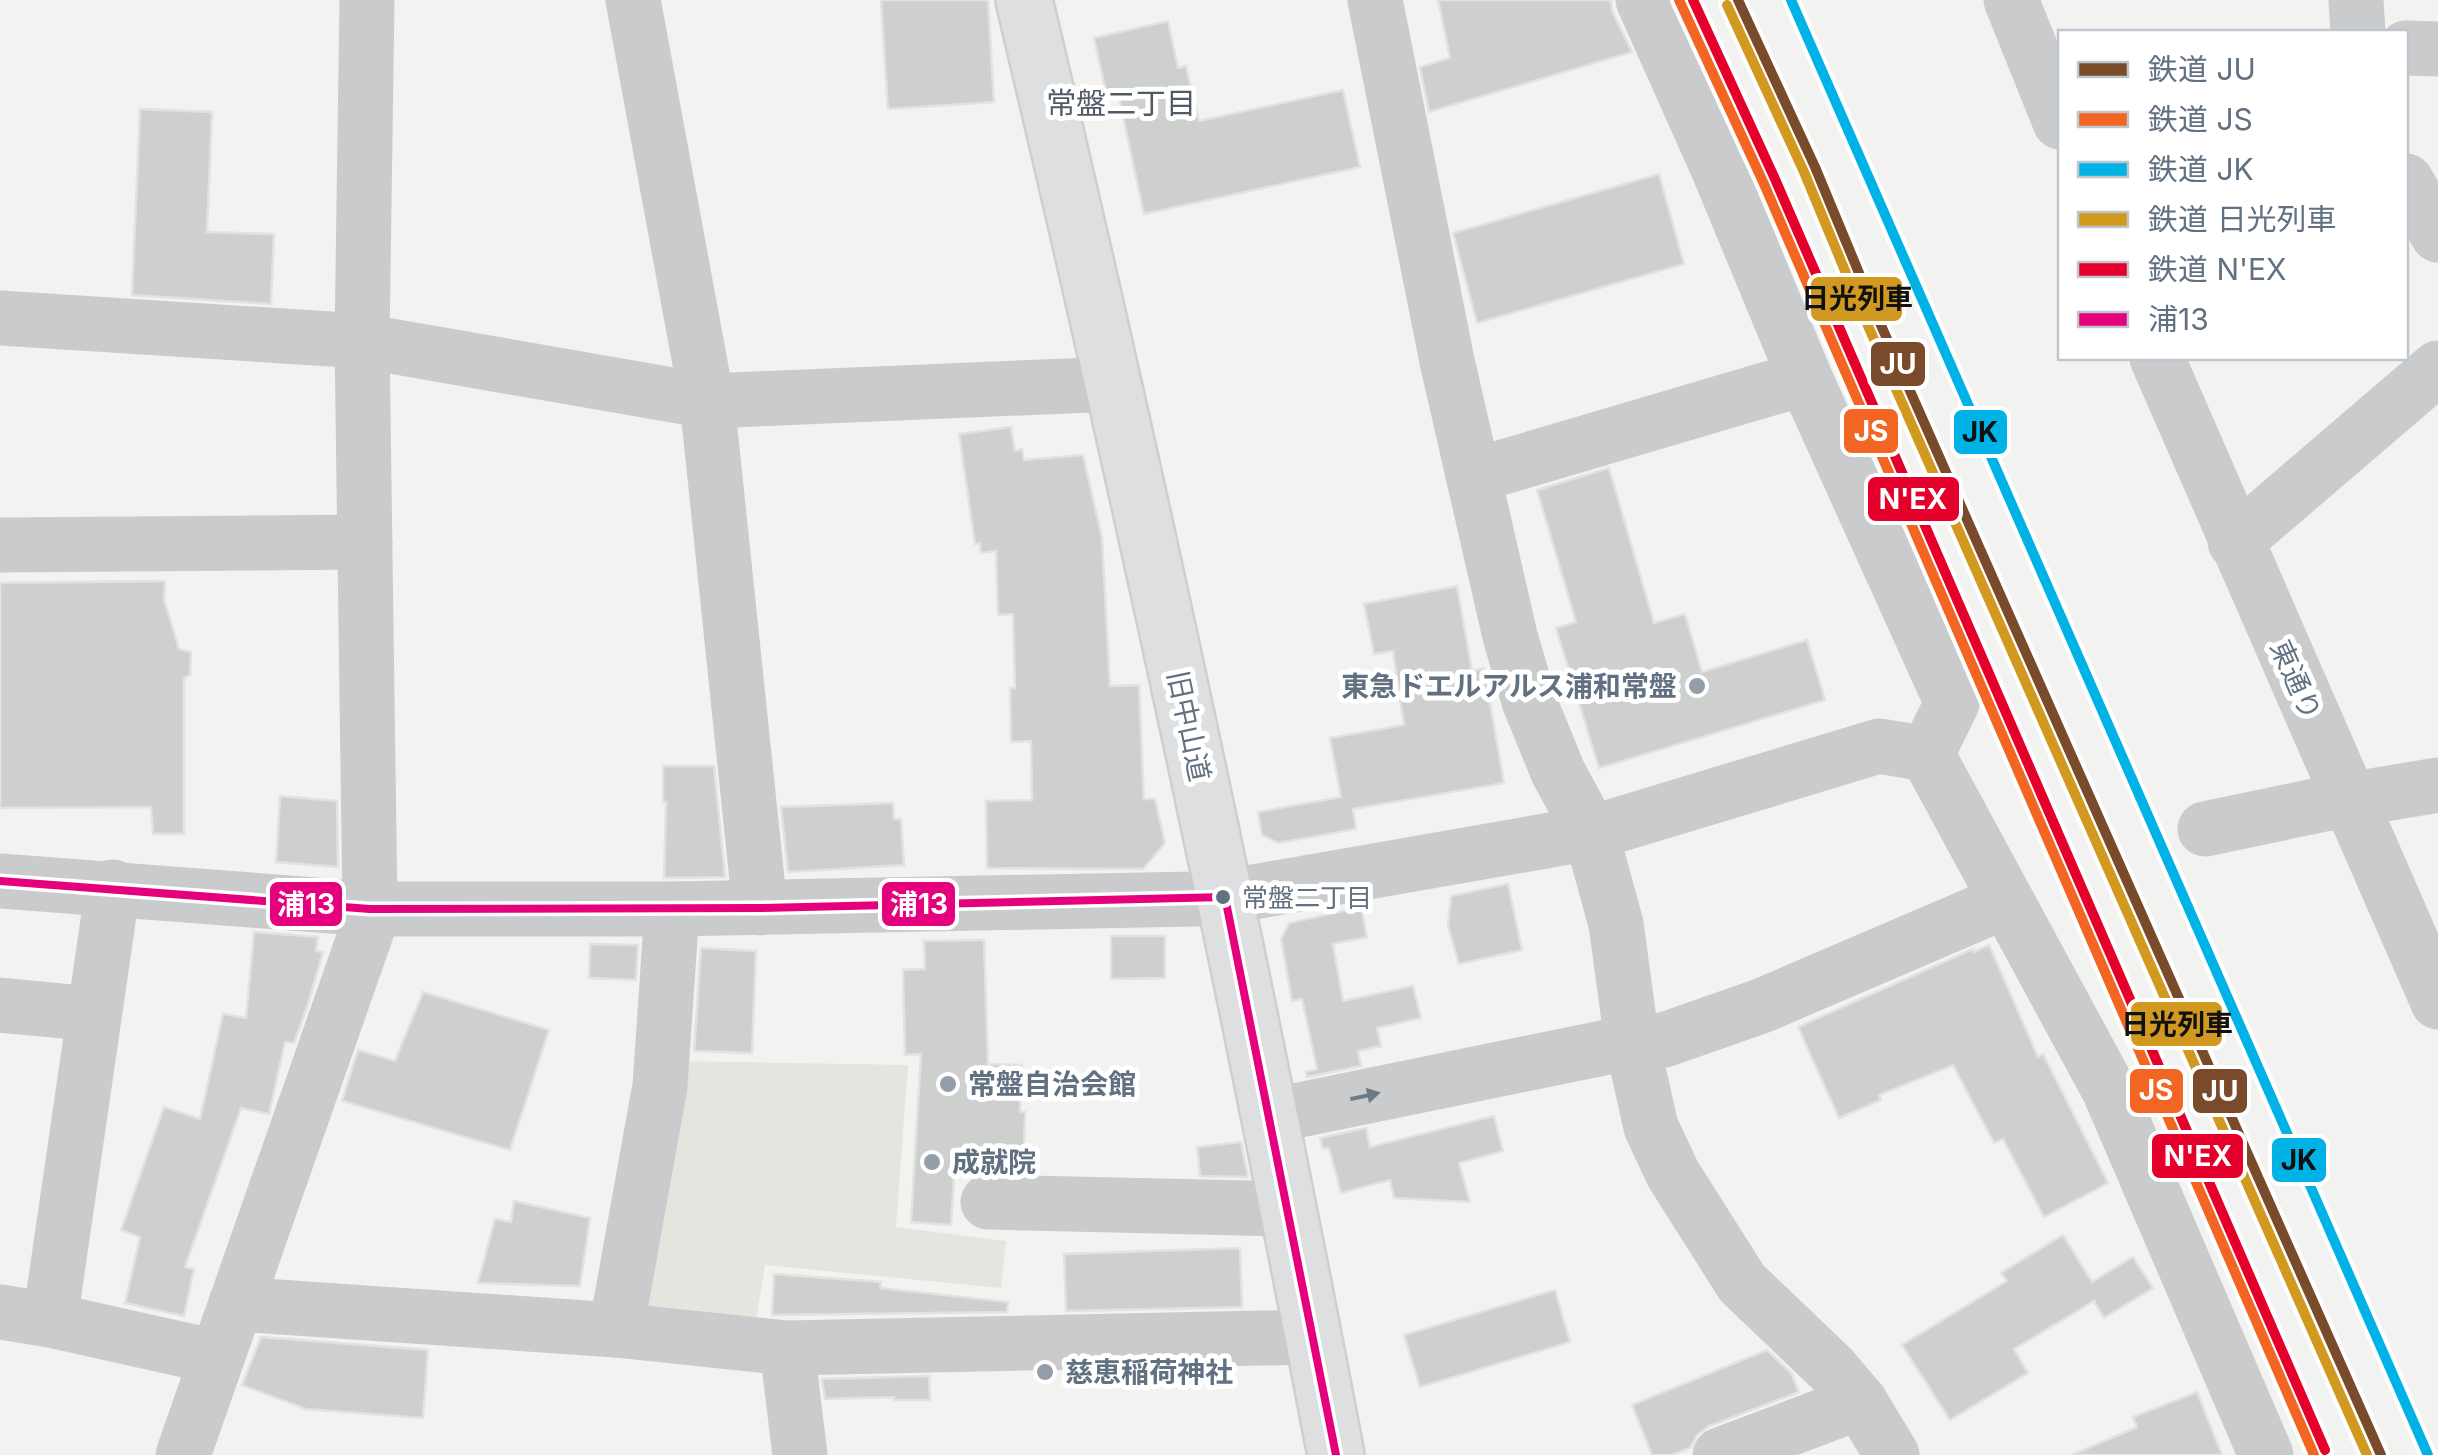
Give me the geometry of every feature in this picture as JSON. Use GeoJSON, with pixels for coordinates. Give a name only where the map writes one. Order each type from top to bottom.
{"type":"FeatureCollection","features":[{"type":"Feature","properties":{"kind":"main road","name":"旧中山道"},"geometry":{"type":"LineString","coordinates":[[1024,0],[1115,384],[1225,897],[1336,1455]]}},
{"type":"Feature","properties":{"kind":"street"},"geometry":{"type":"LineString","coordinates":[[183,1455],[367,930],[370,909],[362,342],[367,0]]}},
{"type":"Feature","properties":{"kind":"street"},"geometry":{"type":"LineString","coordinates":[[634,0],[708,400],[760,908]]}},
{"type":"Feature","properties":{"kind":"street"},"geometry":{"type":"LineString","coordinates":[[1375,0],[1447,361],[1510,636],[1529,701],[1558,772],[1590,832],[1616,924],[1632,1042],[1651,1127],[1673,1174],[1742,1284],[1832,1369],[1860,1402],[1892,1455]]}},
{"type":"Feature","properties":{"kind":"street"},"geometry":{"type":"LineString","coordinates":[[1643,0],[1805,378],[1952,703],[1926,754]]}},
{"type":"Feature","properties":{"kind":"street"},"geometry":{"type":"LineString","coordinates":[[2011,0],[2058,117]]}},
{"type":"Feature","properties":{"kind":"street"},"geometry":{"type":"LineString","coordinates":[[2356,0],[2358,30]]}},
{"type":"Feature","properties":{"kind":"street"},"geometry":{"type":"LineString","coordinates":[[2408,48],[2438,48]]}},
{"type":"Feature","properties":{"kind":"street"},"geometry":{"type":"LineString","coordinates":[[2408,185],[2438,235]]}},
{"type":"Feature","properties":{"kind":"street"},"geometry":{"type":"LineString","coordinates":[[0,318],[362,342],[708,400],[1115,384]]}},
{"type":"Feature","properties":{"kind":"street","name":"東通り"},"geometry":{"type":"LineString","coordinates":[[2159,360],[2438,1002]]}},
{"type":"Feature","properties":{"kind":"street"},"geometry":{"type":"LineString","coordinates":[[2235,542],[2438,368]]}},
{"type":"Feature","properties":{"kind":"street"},"geometry":{"type":"LineString","coordinates":[[1473,476],[1805,378]]}},
{"type":"Feature","properties":{"kind":"street"},"geometry":{"type":"LineString","coordinates":[[0,545],[366,542]]}},
{"type":"Feature","properties":{"kind":"street"},"geometry":{"type":"LineString","coordinates":[[0,880],[370,909],[760,908],[1225,897],[1590,832],[1878,746],[1926,754]]}},
{"type":"Feature","properties":{"kind":"street"},"geometry":{"type":"LineString","coordinates":[[1926,754],[2109,1090],[2266,1455]]}},
{"type":"Feature","properties":{"kind":"street"},"geometry":{"type":"LineString","coordinates":[[2204,829],[2438,785]]}},
{"type":"Feature","properties":{"kind":"street"},"geometry":{"type":"LineString","coordinates":[[113,888],[94,1014],[25,1316],[216,1358]]}},
{"type":"Feature","properties":{"kind":"street"},"geometry":{"type":"LineString","coordinates":[[1270,1116],[1632,1042],[1664,1040],[1761,1006],[2006,901]]}},
{"type":"Feature","properties":{"kind":"street"},"geometry":{"type":"LineString","coordinates":[[616,1330],[660,1086],[672,909]]}},
{"type":"Feature","properties":{"kind":"street"},"geometry":{"type":"LineString","coordinates":[[0,1005],[94,1014]]}},
{"type":"Feature","properties":{"kind":"street"},"geometry":{"type":"LineString","coordinates":[[988,1202],[1288,1209]]}},
{"type":"Feature","properties":{"kind":"street"},"geometry":{"type":"LineString","coordinates":[[236,1304],[616,1330],[787,1348],[1314,1337]]}},
{"type":"Feature","properties":{"kind":"street"},"geometry":{"type":"LineString","coordinates":[[787,1348],[800,1455]]}},
{"type":"Feature","properties":{"kind":"street"},"geometry":{"type":"LineString","coordinates":[[1720,1455],[1860,1402]]}},
{"type":"Feature","properties":{"kind":"shaded area"},"geometry":{"type":"Polygon","coordinates":[[[680,1061],[908,1065],[896,1227],[1006,1241],[1001,1288],[765,1265],[755,1327],[633,1322],[680,1061]]]}},
{"type":"Feature","properties":{"kind":"building"},"geometry":{"type":"Polygon","coordinates":[[[881,0],[988,0],[994,102],[888,109],[881,0]]]}},
{"type":"Feature","properties":{"kind":"building"},"geometry":{"type":"Polygon","coordinates":[[[1438,0],[1611,0],[1612,11],[1632,52],[1429,112],[1420,67],[1450,58],[1438,0]]]}},
{"type":"Feature","properties":{"kind":"building"},"geometry":{"type":"Polygon","coordinates":[[[1168,21],[1178,68],[1186,66],[1199,121],[1343,90],[1360,167],[1144,214],[1118,93],[1107,96],[1094,38],[1168,21]]]}},
{"type":"Feature","properties":{"kind":"building"},"geometry":{"type":"Polygon","coordinates":[[[140,109],[212,112],[207,232],[274,234],[271,304],[132,295],[140,109]]]}},
{"type":"Feature","properties":{"kind":"building"},"geometry":{"type":"Polygon","coordinates":[[[1659,174],[1684,264],[1477,323],[1453,233],[1659,174]]]}},
{"type":"Feature","properties":{"kind":"building"},"geometry":{"type":"Polygon","coordinates":[[[1011,427],[1015,451],[1022,449],[1024,460],[1083,455],[1102,538],[1110,686],[1139,685],[1144,799],[1155,799],[1165,843],[1143,869],[987,868],[986,801],[1032,800],[1031,741],[1011,742],[1010,688],[1015,688],[1013,614],[998,615],[996,551],[981,553],[980,543],[975,544],[959,434],[1011,427]]]}},
{"type":"Feature","properties":{"kind":"building","name":"東急ドエルアルス浦和常盤"},"geometry":{"type":"Polygon","coordinates":[[[1609,468],[1654,623],[1685,614],[1702,672],[1807,640],[1825,700],[1599,768],[1556,628],[1576,622],[1537,490],[1609,468]]]}},
{"type":"Feature","properties":{"kind":"building"},"geometry":{"type":"Polygon","coordinates":[[[165,581],[164,599],[179,649],[191,652],[190,675],[184,678],[184,834],[153,834],[151,807],[0,808],[0,583],[165,581]]]}},
{"type":"Feature","properties":{"kind":"building"},"geometry":{"type":"Polygon","coordinates":[[[1457,586],[1472,671],[1484,668],[1504,783],[1353,809],[1356,829],[1278,843],[1262,835],[1258,812],[1341,797],[1330,738],[1404,725],[1393,651],[1374,654],[1364,604],[1457,586]]]}},
{"type":"Feature","properties":{"kind":"building"},"geometry":{"type":"Polygon","coordinates":[[[663,766],[714,766],[725,877],[664,878],[663,766]]]}},
{"type":"Feature","properties":{"kind":"building"},"geometry":{"type":"Polygon","coordinates":[[[280,796],[337,801],[338,867],[276,862],[280,796]]]}},
{"type":"Feature","properties":{"kind":"building"},"geometry":{"type":"Polygon","coordinates":[[[893,803],[894,819],[901,819],[904,865],[788,872],[781,807],[893,803]]]}},
{"type":"Feature","properties":{"kind":"building"},"geometry":{"type":"Polygon","coordinates":[[[1508,884],[1522,950],[1459,964],[1448,926],[1451,896],[1508,884]]]}},
{"type":"Feature","properties":{"kind":"building"},"geometry":{"type":"Polygon","coordinates":[[[1361,907],[1367,937],[1333,944],[1343,1001],[1413,986],[1421,1018],[1377,1028],[1381,1046],[1358,1051],[1361,1066],[1307,1077],[1306,1072],[1317,1069],[1302,999],[1292,1001],[1281,939],[1289,923],[1361,907]]]}},
{"type":"Feature","properties":{"kind":"building"},"geometry":{"type":"Polygon","coordinates":[[[254,932],[318,937],[316,951],[323,952],[308,1004],[294,1043],[285,1042],[269,1114],[241,1108],[185,1267],[194,1269],[184,1316],[125,1303],[140,1237],[121,1230],[164,1107],[200,1119],[223,1014],[246,1018],[254,932]]]}},
{"type":"Feature","properties":{"kind":"building"},"geometry":{"type":"Polygon","coordinates":[[[1111,936],[1165,936],[1165,978],[1111,979],[1111,936]]]}},
{"type":"Feature","properties":{"kind":"building"},"geometry":{"type":"Polygon","coordinates":[[[984,940],[988,1064],[1022,1065],[1020,1112],[1025,1112],[1024,1152],[956,1150],[951,1225],[911,1222],[921,1054],[905,1055],[903,970],[925,969],[924,941],[984,940]]]}},
{"type":"Feature","properties":{"kind":"building"},"geometry":{"type":"Polygon","coordinates":[[[590,944],[638,945],[636,980],[589,978],[590,944]]]}},
{"type":"Feature","properties":{"kind":"building"},"geometry":{"type":"Polygon","coordinates":[[[1989,945],[2038,1057],[2043,1054],[2108,1183],[2044,1217],[2003,1139],[1994,1143],[1953,1065],[1879,1095],[1881,1100],[1839,1118],[1798,1027],[1989,945]]]}},
{"type":"Feature","properties":{"kind":"building"},"geometry":{"type":"Polygon","coordinates":[[[701,948],[756,951],[752,1053],[694,1051],[701,948]]]}},
{"type":"Feature","properties":{"kind":"building"},"geometry":{"type":"Polygon","coordinates":[[[423,992],[549,1030],[510,1150],[342,1101],[358,1050],[395,1061],[423,992]]]}},
{"type":"Feature","properties":{"kind":"building"},"geometry":{"type":"Polygon","coordinates":[[[1494,1116],[1503,1151],[1459,1163],[1470,1202],[1394,1198],[1390,1180],[1341,1193],[1329,1148],[1323,1149],[1320,1138],[1366,1128],[1370,1147],[1494,1116]]]}},
{"type":"Feature","properties":{"kind":"building"},"geometry":{"type":"Polygon","coordinates":[[[1241,1142],[1248,1177],[1200,1176],[1197,1147],[1241,1142]]]}},
{"type":"Feature","properties":{"kind":"building"},"geometry":{"type":"Polygon","coordinates":[[[514,1201],[590,1218],[580,1286],[478,1283],[495,1219],[511,1222],[514,1201]]]}},
{"type":"Feature","properties":{"kind":"building"},"geometry":{"type":"Polygon","coordinates":[[[2063,1235],[2092,1282],[2133,1257],[2153,1288],[2104,1318],[2094,1301],[2014,1349],[2028,1373],[1950,1420],[1902,1345],[2007,1281],[2001,1273],[2063,1235]]]}},
{"type":"Feature","properties":{"kind":"building"},"geometry":{"type":"Polygon","coordinates":[[[1240,1248],[1242,1307],[1066,1311],[1064,1254],[1240,1248]]]}},
{"type":"Feature","properties":{"kind":"building"},"geometry":{"type":"Polygon","coordinates":[[[774,1274],[881,1282],[880,1288],[1008,1302],[1007,1312],[772,1315],[774,1274]]]}},
{"type":"Feature","properties":{"kind":"building"},"geometry":{"type":"Polygon","coordinates":[[[1555,1290],[1570,1342],[1420,1387],[1404,1335],[1555,1290]]]}},
{"type":"Feature","properties":{"kind":"building"},"geometry":{"type":"Polygon","coordinates":[[[261,1337],[428,1350],[423,1418],[306,1409],[242,1385],[261,1337]]]}},
{"type":"Feature","properties":{"kind":"building"},"geometry":{"type":"Polygon","coordinates":[[[1767,1350],[1791,1373],[1799,1392],[1709,1426],[1697,1435],[1690,1448],[1672,1455],[1652,1455],[1632,1405],[1767,1350]]]}},
{"type":"Feature","properties":{"kind":"building"},"geometry":{"type":"Polygon","coordinates":[[[929,1376],[930,1400],[825,1399],[822,1379],[929,1376]]]}},
{"type":"Feature","properties":{"kind":"building"},"geometry":{"type":"Polygon","coordinates":[[[2197,1392],[2222,1455],[2072,1455],[2137,1427],[2133,1417],[2197,1392]]]}},
{"type":"Feature","properties":{"kind":"rail line","name":"JS"},"geometry":{"type":"LineString","coordinates":[[1679,0],[1764,184],[2314,1455]]}},
{"type":"Feature","properties":{"kind":"rail line","name":"N'EX"},"geometry":{"type":"LineString","coordinates":[[1693,0],[1775,179],[2325,1450]]}},
{"type":"Feature","properties":{"kind":"rail line","name":"JU"},"geometry":{"type":"LineString","coordinates":[[1738,0],[2381,1455]]}},
{"type":"Feature","properties":{"kind":"rail line","name":"JK"},"geometry":{"type":"LineString","coordinates":[[1791,0],[2428,1455]]}},
{"type":"Feature","properties":{"kind":"rail line","name":"日光列車"},"geometry":{"type":"LineString","coordinates":[[1727,5],[1804,172],[1865,319],[2367,1455]]}},
{"type":"Feature","properties":{"kind":"transit line","name":"浦13"},"geometry":{"type":"LineString","coordinates":[[0,881],[370,909],[760,908],[1225,897]]}},
{"type":"Feature","properties":{"kind":"transit line","name":"浦13"},"geometry":{"type":"LineString","coordinates":[[1225,897],[1336,1455]]}},
{"type":"Feature","properties":{"kind":"place","name":"東急ドエルアルス浦和常盤"},"geometry":{"type":"Point","coordinates":[1697,686]}},
{"type":"Feature","properties":{"kind":"place","name":"常盤二丁目"},"geometry":{"type":"Point","coordinates":[1223,897]}},
{"type":"Feature","properties":{"kind":"place","name":"常盤自治会館"},"geometry":{"type":"Point","coordinates":[948,1084]}},
{"type":"Feature","properties":{"kind":"place","name":"成就院"},"geometry":{"type":"Point","coordinates":[932,1162]}},
{"type":"Feature","properties":{"kind":"place","name":"慈恵稲荷神社"},"geometry":{"type":"Point","coordinates":[1045,1372]}},
{"type":"Feature","properties":{"kind":"district","name":"常盤二丁目"},"geometry":{"type":"Point","coordinates":[1121,104]}}]}
